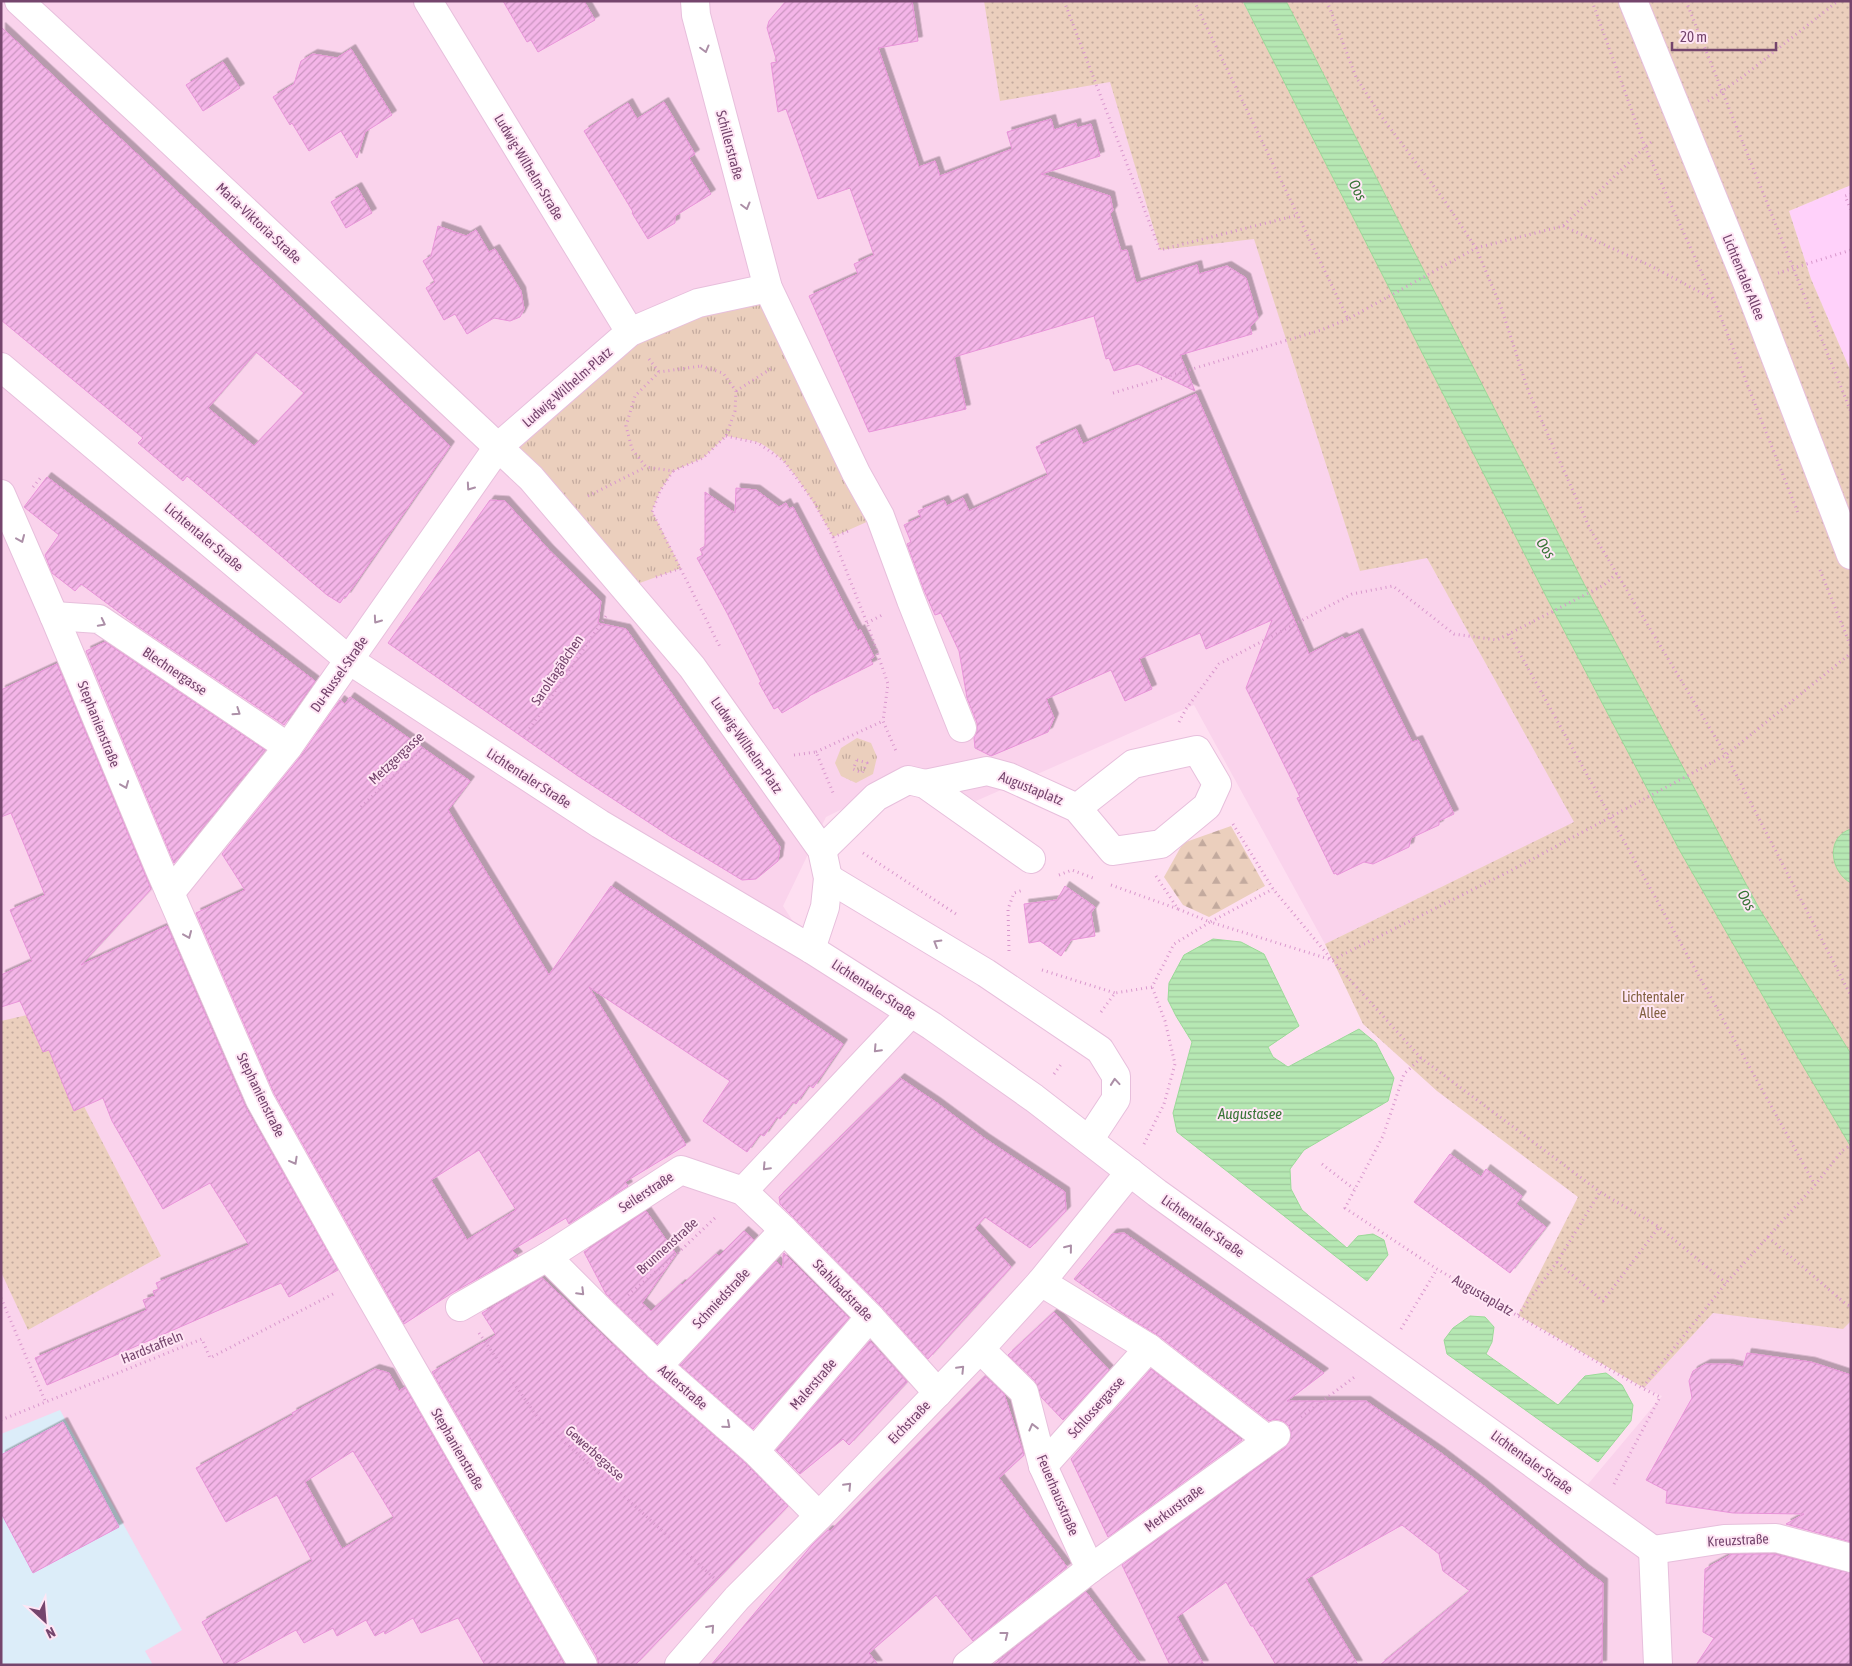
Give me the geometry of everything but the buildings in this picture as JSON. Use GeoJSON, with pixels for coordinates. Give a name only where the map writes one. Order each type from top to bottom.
{"type":"FeatureCollection","features":[{"type":"Feature","properties":{"kind":"street","name":"Maria-Viktoria-Straße"},"geometry":{"type":"LineString","coordinates":[[19,1],[498,447]]}},
{"type":"Feature","properties":{"kind":"street","name":"Ludwig-Wilhelm-Straße"},"geometry":{"type":"LineString","coordinates":[[428,1],[630,332]]}},
{"type":"Feature","properties":{"kind":"street","name":"Schillerstraße"},"geometry":{"type":"LineString","coordinates":[[695,1],[696,15],[768,288]]}},
{"type":"Feature","properties":{"kind":"street","name":"Lichtentaler Allee"},"geometry":{"type":"LineString","coordinates":[[1633,1],[1748,285],[1851,555]]}},
{"type":"Feature","properties":{"kind":"street","name":"Ludwig-Wilhelm-Platz"},"geometry":{"type":"LineString","coordinates":[[768,288],[698,303],[630,332],[498,447],[531,478],[692,668],[822,850],[828,878],[825,907],[811,949]]}},
{"type":"Feature","properties":{"kind":"street"},"geometry":{"type":"LineString","coordinates":[[768,288],[856,473],[880,516],[962,728]]}},
{"type":"Feature","properties":{"kind":"street","name":"Lichtentaler Straße"},"geometry":{"type":"LineString","coordinates":[[1,367],[349,660],[600,824],[811,949],[911,1013],[1034,1098],[1157,1194],[1384,1355],[1653,1550]]}},
{"type":"Feature","properties":{"kind":"street","name":"Du-Russel-Straße"},"geometry":{"type":"LineString","coordinates":[[170,892],[288,747],[498,447]]}},
{"type":"Feature","properties":{"kind":"street","name":"Stephanienstraße"},"geometry":{"type":"LineString","coordinates":[[1,494],[260,1100],[361,1280],[583,1665]]}},
{"type":"Feature","properties":{"kind":"street","name":"Blechnergasse"},"geometry":{"type":"LineString","coordinates":[[54,616],[99,619],[288,747]]}},
{"type":"Feature","properties":{"kind":"street","name":"Augustaplatz"},"geometry":{"type":"LineString","coordinates":[[822,850],[876,797],[916,782],[987,771],[1009,777],[1077,808],[1113,851],[1161,844],[1207,806],[1217,784],[1197,750],[1133,764],[1077,808]]}},
{"type":"Feature","properties":{"kind":"street"},"geometry":{"type":"LineString","coordinates":[[916,782],[1031,859]]}},
{"type":"Feature","properties":{"kind":"street"},"geometry":{"type":"LineString","coordinates":[[828,878],[986,973],[1100,1050],[1116,1076],[1116,1099],[1089,1140]]}},
{"type":"Feature","properties":{"kind":"street"},"geometry":{"type":"LineString","coordinates":[[743,1191],[911,1013]]}},
{"type":"Feature","properties":{"kind":"street","name":"Seilerstraße"},"geometry":{"type":"LineString","coordinates":[[460,1306],[547,1257],[681,1170],[743,1191]]}},
{"type":"Feature","properties":{"kind":"street","name":"Eichstraße"},"geometry":{"type":"LineString","coordinates":[[679,1665],[736,1598],[819,1516],[980,1349],[1040,1282],[1130,1172]]}},
{"type":"Feature","properties":{"kind":"street","name":"Stahlbadstraße"},"geometry":{"type":"LineString","coordinates":[[743,1191],[870,1317],[938,1392]]}},
{"type":"Feature","properties":{"kind":"street","name":"Schmiedstraße"},"geometry":{"type":"LineString","coordinates":[[658,1366],[784,1230]]}},
{"type":"Feature","properties":{"kind":"street","name":"Adlerstraße"},"geometry":{"type":"LineString","coordinates":[[547,1257],[658,1366],[755,1451],[819,1516]]}},
{"type":"Feature","properties":{"kind":"street"},"geometry":{"type":"LineString","coordinates":[[1040,1282],[1149,1348],[1272,1438]]}},
{"type":"Feature","properties":{"kind":"street","name":"Malerstraße"},"geometry":{"type":"LineString","coordinates":[[755,1451],[870,1317]]}},
{"type":"Feature","properties":{"kind":"street","name":"Schlossergasse"},"geometry":{"type":"LineString","coordinates":[[1043,1466],[1149,1348]]}},
{"type":"Feature","properties":{"kind":"street","name":"Feuerhausstraße"},"geometry":{"type":"LineString","coordinates":[[980,1349],[1024,1392],[1043,1466],[1090,1569]]}},
{"type":"Feature","properties":{"kind":"street","name":"Merkurstraße"},"geometry":{"type":"LineString","coordinates":[[967,1665],[1090,1569],[1272,1438]]}},
{"type":"Feature","properties":{"kind":"street","name":"Kreuzstraße"},"geometry":{"type":"LineString","coordinates":[[1653,1550],[1724,1539],[1776,1538],[1851,1558]]}},
{"type":"Feature","properties":{"kind":"street"},"geometry":{"type":"LineString","coordinates":[[1653,1550],[1658,1665]]}},
{"type":"Feature","properties":{"kind":"path"},"geometry":{"type":"LineString","coordinates":[[1064,1],[1160,250],[1298,215]]}},
{"type":"Feature","properties":{"kind":"path"},"geometry":{"type":"LineString","coordinates":[[1194,1],[1348,318]]}},
{"type":"Feature","properties":{"kind":"path"},"geometry":{"type":"LineString","coordinates":[[1327,1],[1356,77],[1381,116],[1444,200],[1476,248],[1501,307],[1528,390],[1590,529],[1726,755],[1851,996]]}},
{"type":"Feature","properties":{"kind":"path"},"geometry":{"type":"LineString","coordinates":[[1592,1],[1645,147],[1714,300],[1800,519]]}},
{"type":"Feature","properties":{"kind":"path"},"geometry":{"type":"LineString","coordinates":[[1686,1],[1851,412]]}},
{"type":"Feature","properties":{"kind":"path"},"geometry":{"type":"LineString","coordinates":[[1722,92],[1838,1]]}},
{"type":"Feature","properties":{"kind":"path"},"geometry":{"type":"LineString","coordinates":[[1113,393],[1321,330],[1371,306],[1476,248],[1563,226],[1645,147]]}},
{"type":"Feature","properties":{"kind":"path"},"geometry":{"type":"LineString","coordinates":[[1851,194],[1845,196],[1851,210]]}},
{"type":"Feature","properties":{"kind":"path"},"geometry":{"type":"LineString","coordinates":[[1563,226],[1649,264],[1714,300]]}},
{"type":"Feature","properties":{"kind":"path"},"geometry":{"type":"LineString","coordinates":[[1794,267],[1851,250]]}},
{"type":"Feature","properties":{"kind":"path"},"geometry":{"type":"LineString","coordinates":[[736,391],[798,352]]}},
{"type":"Feature","properties":{"kind":"path"},"geometry":{"type":"LineString","coordinates":[[558,511],[646,467],[673,471],[703,458],[726,436],[735,411],[736,391],[723,373],[701,366],[659,372],[635,396],[626,426],[632,449],[646,467]]}},
{"type":"Feature","properties":{"kind":"path"},"geometry":{"type":"LineString","coordinates":[[726,436],[758,443],[784,461],[814,502],[833,538],[867,623],[888,684],[883,720],[916,782]]}},
{"type":"Feature","properties":{"kind":"path"},"geometry":{"type":"LineString","coordinates":[[673,471],[660,491],[652,512],[722,650]]}},
{"type":"Feature","properties":{"kind":"path"},"geometry":{"type":"LineString","coordinates":[[1818,565],[1851,647]]}},
{"type":"Feature","properties":{"kind":"path"},"geometry":{"type":"LineString","coordinates":[[1177,726],[1186,709],[1219,664],[1352,594],[1393,586],[1454,634],[1497,640],[1604,585],[1617,573]]}},
{"type":"Feature","properties":{"kind":"path","name":"Saroltagäßchen"},"geometry":{"type":"LineString","coordinates":[[506,764],[626,588]]}},
{"type":"Feature","properties":{"kind":"path"},"geometry":{"type":"LineString","coordinates":[[1509,634],[1815,1185]]}},
{"type":"Feature","properties":{"kind":"path"},"geometry":{"type":"LineString","coordinates":[[1107,883],[1210,922],[1332,960],[1512,870],[1726,755],[1851,653]]}},
{"type":"Feature","properties":{"kind":"path"},"geometry":{"type":"LineString","coordinates":[[786,755],[816,752],[883,720]]}},
{"type":"Feature","properties":{"kind":"path","name":"Metzgergasse"},"geometry":{"type":"LineString","coordinates":[[361,807],[447,725]]}},
{"type":"Feature","properties":{"kind":"path"},"geometry":{"type":"LineString","coordinates":[[816,752],[846,825]]}},
{"type":"Feature","properties":{"kind":"path"},"geometry":{"type":"LineString","coordinates":[[857,760],[867,763],[862,773],[853,769],[857,760]]}},
{"type":"Feature","properties":{"kind":"path"},"geometry":{"type":"LineString","coordinates":[[1214,792],[1273,890],[1332,960],[1421,1058],[1600,1192],[1659,1227],[1726,1283]]}},
{"type":"Feature","properties":{"kind":"path"},"geometry":{"type":"LineString","coordinates":[[1136,847],[1178,909]]}},
{"type":"Feature","properties":{"kind":"path"},"geometry":{"type":"LineString","coordinates":[[860,851],[960,917]]}},
{"type":"Feature","properties":{"kind":"path"},"geometry":{"type":"LineString","coordinates":[[1055,877],[1072,870],[1098,880]]}},
{"type":"Feature","properties":{"kind":"path"},"geometry":{"type":"LineString","coordinates":[[986,973],[1010,950],[1008,909],[1014,893],[1031,887]]}},
{"type":"Feature","properties":{"kind":"path"},"geometry":{"type":"LineString","coordinates":[[1143,1147],[1164,1104],[1175,1064],[1165,1021],[1152,987],[1174,944],[1210,922],[1273,890]]}},
{"type":"Feature","properties":{"kind":"path"},"geometry":{"type":"LineString","coordinates":[[1001,945],[1017,956]]}},
{"type":"Feature","properties":{"kind":"path"},"geometry":{"type":"LineString","coordinates":[[1041,970],[1115,993],[1152,987]]}},
{"type":"Feature","properties":{"kind":"path"},"geometry":{"type":"LineString","coordinates":[[1034,1098],[1115,993]]}},
{"type":"Feature","properties":{"kind":"path","name":"Augustaplatz"},"geometry":{"type":"LineString","coordinates":[[1421,1058],[1404,1074],[1383,1136],[1345,1208],[1437,1269],[1642,1388],[1660,1396],[1619,1477],[1596,1509]]}},
{"type":"Feature","properties":{"kind":"path"},"geometry":{"type":"LineString","coordinates":[[1642,1388],[1726,1283],[1815,1185],[1842,1151],[1851,1145]]}},
{"type":"Feature","properties":{"kind":"path"},"geometry":{"type":"LineString","coordinates":[[1322,1164],[1354,1189]]}},
{"type":"Feature","properties":{"kind":"path","name":"Brunnenstraße"},"geometry":{"type":"LineString","coordinates":[[602,1313],[652,1276],[743,1191]]}},
{"type":"Feature","properties":{"kind":"path"},"geometry":{"type":"LineString","coordinates":[[1518,1315],[1556,1262],[1600,1192]]}},
{"type":"Feature","properties":{"kind":"path"},"geometry":{"type":"LineString","coordinates":[[1556,1262],[1603,1301],[1659,1227]]}},
{"type":"Feature","properties":{"kind":"path"},"geometry":{"type":"LineString","coordinates":[[1768,1237],[1847,1305],[1851,1306]]}},
{"type":"Feature","properties":{"kind":"path"},"geometry":{"type":"LineString","coordinates":[[1272,1438],[1384,1355],[1437,1269]]}},
{"type":"Feature","properties":{"kind":"path","name":"Hardstaffeln"},"geometry":{"type":"LineString","coordinates":[[1,1420],[202,1339],[210,1358],[361,1280]]}},
{"type":"Feature","properties":{"kind":"path"},"geometry":{"type":"LineString","coordinates":[[1,1298],[46,1403]]}},
{"type":"Feature","properties":{"kind":"path","name":"Gewerbegasse"},"geometry":{"type":"LineString","coordinates":[[460,1306],[538,1418],[624,1494],[736,1598]]}},
{"type":"Feature","properties":{"kind":"shaded area"},"geometry":{"type":"Polygon","coordinates":[[[1,1],[1243,1],[1506,520],[1427,558],[1575,822],[1325,944],[1194,705],[976,801],[920,771],[826,817],[783,906],[811,949],[1578,1496],[1662,1396],[1644,1388],[1851,1163],[1851,1665],[1,1665],[1,1]]]}},
{"type":"Feature","properties":{"kind":"shaded area"},"geometry":{"type":"Polygon","coordinates":[[[1851,185],[1851,372],[1811,279],[1789,211],[1851,185]]]}},
{"type":"Feature","properties":{"kind":"shaded area"},"geometry":{"type":"Polygon","coordinates":[[[60,1410],[182,1630],[145,1651],[153,1665],[1,1665],[1,1434],[60,1410]]]}},
{"type":"Feature","properties":{"kind":"green space","name":"Lichtentaler Allee"},"geometry":{"type":"Polygon","coordinates":[[[984,1],[1243,1],[1249,14],[1420,263],[1286,1],[1851,1],[1851,185],[1789,211],[1811,279],[1851,372],[1851,1321],[1843,1329],[1713,1313],[1644,1388],[1518,1315],[1578,1197],[1437,1091],[1363,1024],[1325,944],[1574,822],[1427,558],[1360,571],[1254,239],[1160,250],[1110,82],[1000,101],[984,1]]]}},
{"type":"Feature","properties":{"kind":"green space"},"geometry":{"type":"Polygon","coordinates":[[[768,288],[880,516],[833,537],[801,483],[780,458],[769,448],[757,442],[726,436],[703,458],[673,471],[660,491],[652,511],[681,568],[626,588],[498,447],[630,332],[768,288]]]}},
{"type":"Feature","properties":{"kind":"green space"},"geometry":{"type":"Polygon","coordinates":[[[857,738],[871,743],[877,757],[873,774],[856,783],[841,776],[835,763],[841,748],[857,738]]]}},
{"type":"Feature","properties":{"kind":"green space"},"geometry":{"type":"Polygon","coordinates":[[[1231,826],[1265,886],[1209,917],[1183,905],[1164,877],[1183,843],[1231,826]]]}},
{"type":"Feature","properties":{"kind":"green space"},"geometry":{"type":"Polygon","coordinates":[[[36,1013],[161,1256],[28,1330],[1,1272],[1,1021],[36,1013]]]}},
{"type":"Feature","properties":{"kind":"water","name":"Oos"},"geometry":{"type":"Polygon","coordinates":[[[1243,1],[1286,1],[1584,584],[1760,910],[1851,1054],[1851,1147],[1680,851],[1548,600],[1243,1]]]}},
{"type":"Feature","properties":{"kind":"water"},"geometry":{"type":"Polygon","coordinates":[[[1851,829],[1851,883],[1838,871],[1833,855],[1837,839],[1851,829]]]}},
{"type":"Feature","properties":{"kind":"water","name":"Augustasee"},"geometry":{"type":"Polygon","coordinates":[[[1213,939],[1241,942],[1264,954],[1299,1026],[1268,1047],[1273,1057],[1288,1067],[1359,1029],[1376,1043],[1394,1078],[1388,1101],[1304,1150],[1290,1169],[1291,1189],[1302,1210],[1347,1248],[1358,1236],[1373,1234],[1384,1240],[1388,1255],[1367,1281],[1177,1132],[1173,1113],[1192,1042],[1168,1000],[1169,983],[1184,955],[1213,939]]]}},
{"type":"Feature","properties":{"kind":"water"},"geometry":{"type":"Polygon","coordinates":[[[1470,1316],[1485,1317],[1494,1327],[1492,1342],[1486,1354],[1558,1405],[1585,1376],[1606,1373],[1622,1385],[1633,1405],[1631,1421],[1598,1462],[1447,1354],[1444,1340],[1453,1328],[1470,1316]]]}}]}
